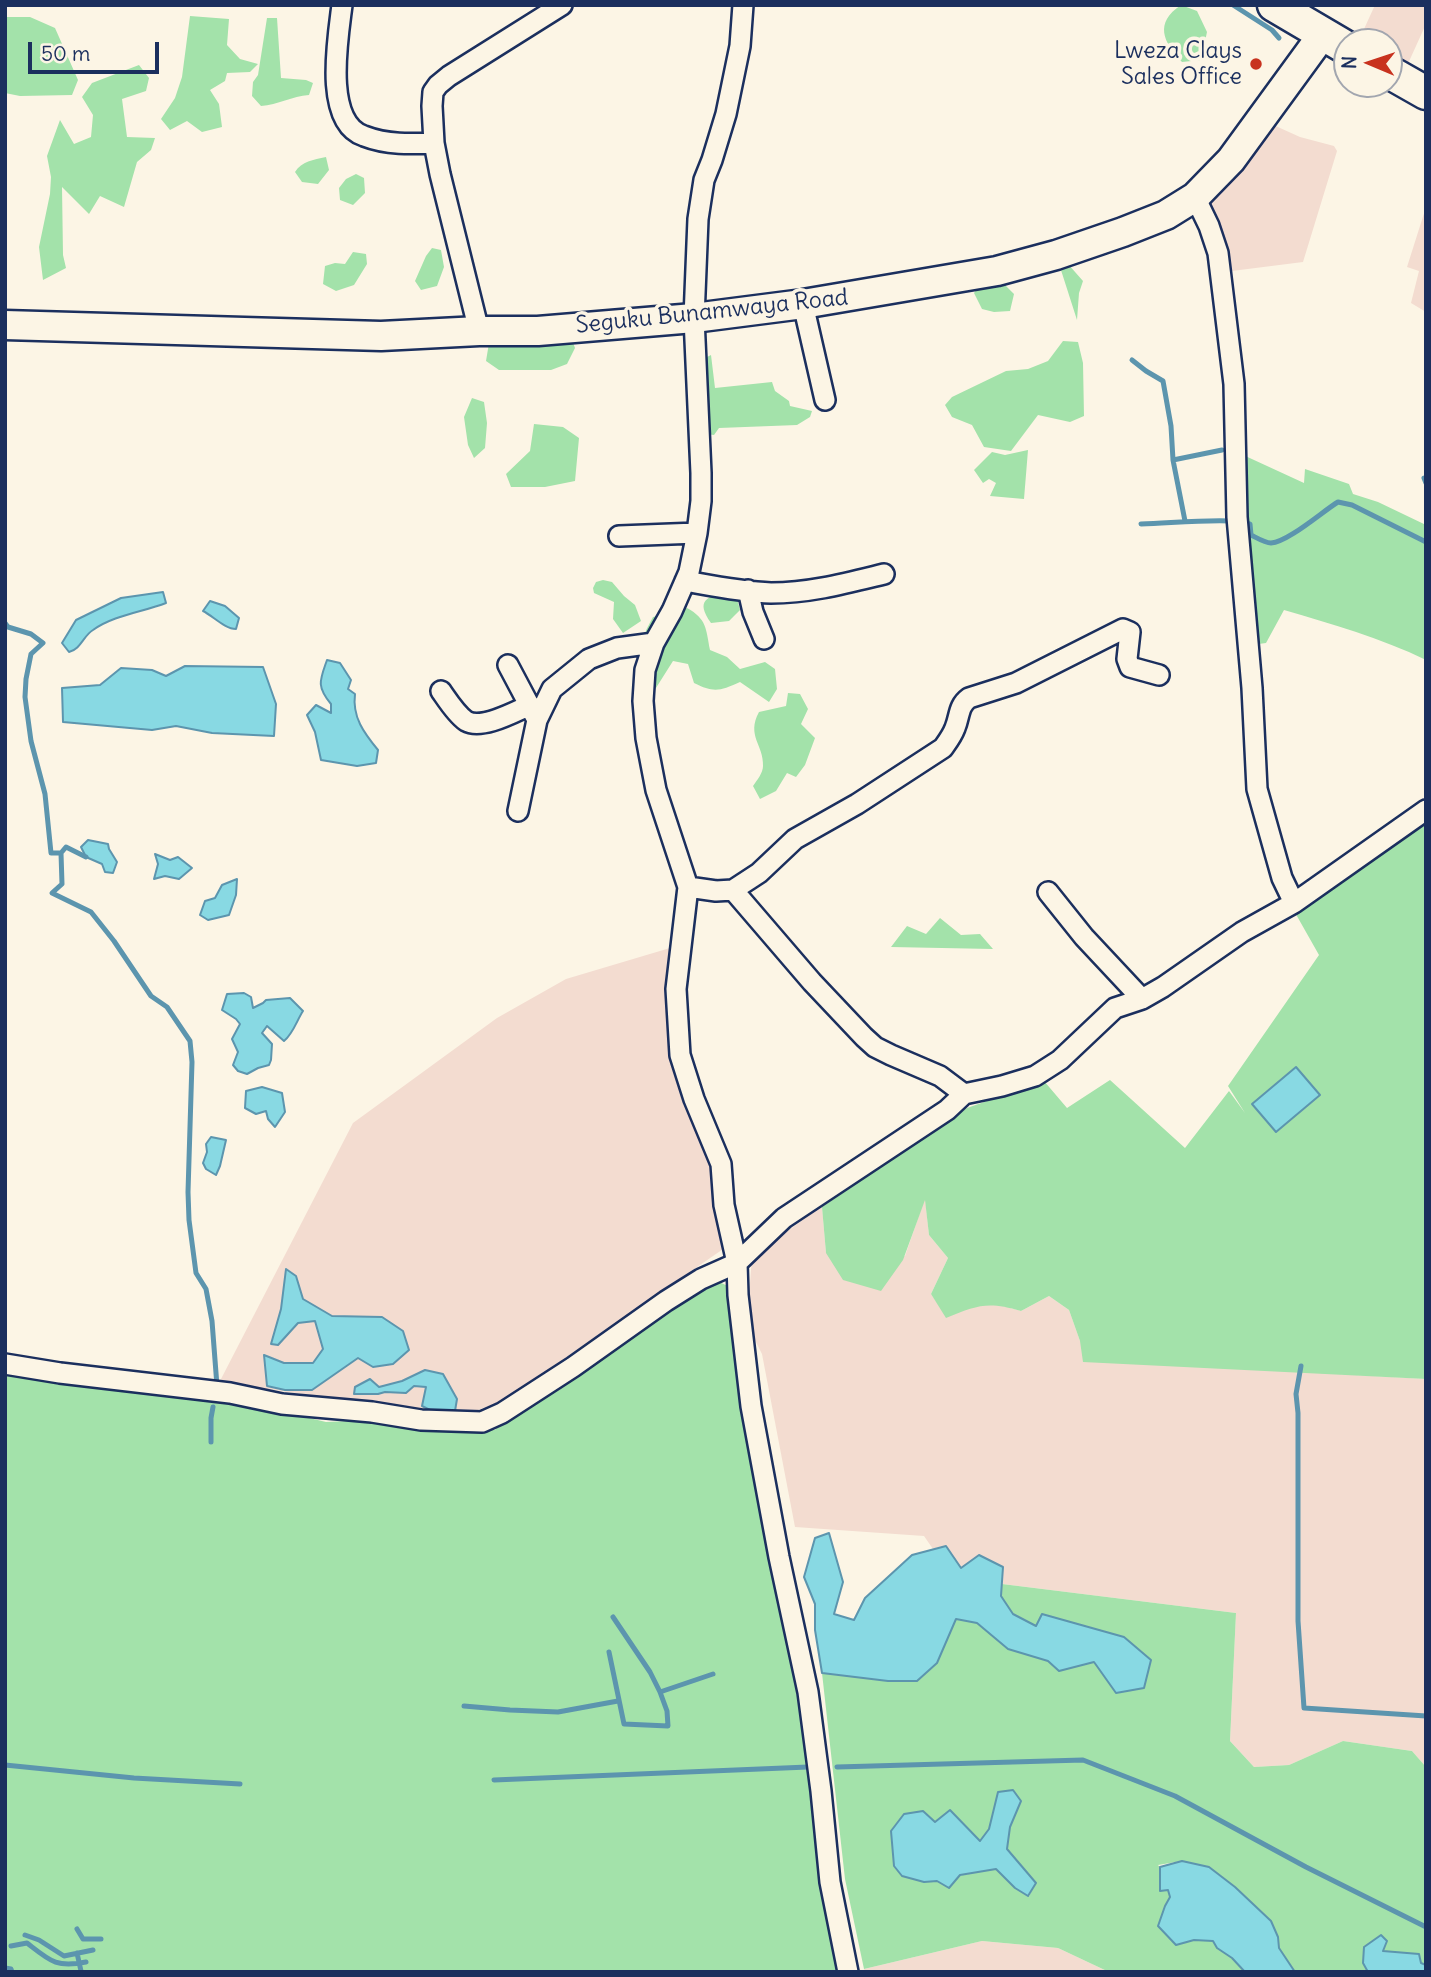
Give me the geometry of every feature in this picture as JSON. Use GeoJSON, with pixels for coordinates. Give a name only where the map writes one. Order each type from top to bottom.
{"type":"FeatureCollection","features":[{"type":"Feature","properties":{"kind":"main road"},"geometry":{"type":"LineString","coordinates":[[1274,5],[1333,40]]}},
{"type":"Feature","properties":{"kind":"main road","name":"Seguku Bunamwaya Road"},"geometry":{"type":"LineString","coordinates":[[5,325],[381,336],[538,331],[694,318],[803,304],[984,274],[1056,255],[1123,232],[1166,215],[1195,197],[1333,43]]}},
{"type":"Feature","properties":{"kind":"main road"},"geometry":{"type":"LineString","coordinates":[[1403,80],[1426,93]]}},
{"type":"Feature","properties":{"kind":"street"},"geometry":{"type":"LineString","coordinates":[[342,5],[336,66],[337,92],[342,111],[350,126],[362,136],[376,139],[403,144],[435,143]]}},
{"type":"Feature","properties":{"kind":"street"},"geometry":{"type":"LineString","coordinates":[[743,5],[740,46],[726,114],[702,187],[698,219],[694,318],[701,501],[697,533],[689,572],[654,643],[645,670],[643,701],[646,738],[656,790],[688,887],[676,989],[680,1055],[694,1099],[721,1164],[724,1205],[737,1263],[740,1321],[751,1406],[808,1692],[830,1882],[848,1972]]}},
{"type":"Feature","properties":{"kind":"street"},"geometry":{"type":"LineString","coordinates":[[479,331],[440,174],[435,143],[433,92],[449,76],[558,6]]}},
{"type":"Feature","properties":{"kind":"street"},"geometry":{"type":"LineString","coordinates":[[1195,197],[1218,253],[1234,384],[1237,517],[1252,688],[1257,789],[1282,878],[1294,904]]}},
{"type":"Feature","properties":{"kind":"street"},"geometry":{"type":"LineString","coordinates":[[803,304],[825,400]]}},
{"type":"Feature","properties":{"kind":"street"},"geometry":{"type":"LineString","coordinates":[[619,536],[697,533]]}},
{"type":"Feature","properties":{"kind":"street"},"geometry":{"type":"LineString","coordinates":[[685,581],[772,593],[818,589],[884,574]]}},
{"type":"Feature","properties":{"kind":"street"},"geometry":{"type":"LineString","coordinates":[[748,590],[764,639]]}},
{"type":"Feature","properties":{"kind":"street"},"geometry":{"type":"LineString","coordinates":[[688,887],[716,891],[733,890],[759,873],[795,839],[857,804],[943,748],[956,727],[963,702],[1016,683],[1122,629],[1130,632],[1127,659],[1130,667],[1159,675]]}},
{"type":"Feature","properties":{"kind":"street"},"geometry":{"type":"LineString","coordinates":[[518,811],[533,713],[552,689],[589,659],[617,648],[654,643]]}},
{"type":"Feature","properties":{"kind":"street"},"geometry":{"type":"LineString","coordinates":[[508,665],[533,713]]}},
{"type":"Feature","properties":{"kind":"street"},"geometry":{"type":"LineString","coordinates":[[441,691],[460,716],[470,723],[486,723],[533,713]]}},
{"type":"Feature","properties":{"kind":"street"},"geometry":{"type":"LineString","coordinates":[[5,1364],[230,1393],[282,1404],[372,1412],[421,1420],[482,1422],[502,1413],[573,1367],[678,1293],[737,1263],[784,1218],[947,1110],[964,1094],[1035,1076],[1060,1060],[1115,1007],[1142,999],[1242,932],[1294,904],[1426,810]]}},
{"type":"Feature","properties":{"kind":"street"},"geometry":{"type":"LineString","coordinates":[[733,890],[812,982],[875,1047],[940,1076],[964,1094]]}},
{"type":"Feature","properties":{"kind":"street"},"geometry":{"type":"LineString","coordinates":[[1048,892],[1084,937],[1142,999]]}},
{"type":"Feature","properties":{"kind":"shaded area"},"geometry":{"type":"Polygon","coordinates":[[[1375,5],[1426,5],[1426,24],[1406,68],[1403,66],[1403,28],[1364,28],[1375,5]]]}},
{"type":"Feature","properties":{"kind":"shaded area"},"geometry":{"type":"Polygon","coordinates":[[[1269,123],[1300,137],[1334,146],[1337,151],[1303,262],[1224,272],[1206,199],[1269,123]]]}},
{"type":"Feature","properties":{"kind":"shaded area"},"geometry":{"type":"Polygon","coordinates":[[[1426,207],[1426,312],[1411,303],[1419,271],[1407,267],[1426,207]]]}},
{"type":"Feature","properties":{"kind":"shaded area"},"geometry":{"type":"Polygon","coordinates":[[[670,948],[672,1039],[716,1164],[729,1245],[504,1400],[473,1412],[431,1412],[224,1383],[221,1379],[353,1123],[497,1018],[566,979],[670,948]]]}},
{"type":"Feature","properties":{"kind":"shaded area"},"geometry":{"type":"Polygon","coordinates":[[[925,1198],[929,1235],[948,1258],[931,1294],[947,1317],[976,1305],[1000,1305],[1021,1311],[1049,1296],[1069,1310],[1080,1341],[1164,1364],[1426,1379],[1426,1767],[1412,1751],[1343,1741],[1289,1765],[1254,1767],[1230,1741],[1236,1613],[1002,1584],[1002,1567],[961,1569],[946,1546],[933,1549],[924,1536],[795,1527],[762,1354],[755,1340],[749,1296],[752,1257],[822,1206],[826,1253],[905,1256],[925,1198]]]}},
{"type":"Feature","properties":{"kind":"shaded area"},"geometry":{"type":"Polygon","coordinates":[[[982,1941],[1058,1948],[1109,1972],[865,1972],[864,1969],[982,1941]]]}},
{"type":"Feature","properties":{"kind":"green space"},"geometry":{"type":"Polygon","coordinates":[[[1181,5],[1197,11],[1207,32],[1201,60],[1182,62],[1166,40],[1164,26],[1167,19],[1181,5]]]}},
{"type":"Feature","properties":{"kind":"green space"},"geometry":{"type":"Polygon","coordinates":[[[190,16],[229,19],[227,45],[240,59],[258,64],[250,72],[227,73],[225,81],[210,90],[219,104],[222,127],[202,132],[187,121],[170,130],[161,119],[175,98],[182,77],[190,16]]]}},
{"type":"Feature","properties":{"kind":"green space"},"geometry":{"type":"Polygon","coordinates":[[[5,17],[30,17],[55,28],[78,80],[72,95],[20,96],[5,93],[5,17]]]}},
{"type":"Feature","properties":{"kind":"green space"},"geometry":{"type":"Polygon","coordinates":[[[267,18],[277,18],[281,78],[313,83],[309,95],[261,106],[252,96],[267,18]]]}},
{"type":"Feature","properties":{"kind":"green space"},"geometry":{"type":"Polygon","coordinates":[[[139,65],[149,78],[146,91],[122,99],[127,137],[155,138],[151,150],[137,162],[124,207],[100,196],[89,214],[62,187],[63,255],[66,268],[43,280],[39,247],[50,194],[51,177],[47,156],[60,120],[74,144],[91,137],[93,115],[82,97],[92,83],[139,65]]]}},
{"type":"Feature","properties":{"kind":"green space"},"geometry":{"type":"Polygon","coordinates":[[[326,157],[329,170],[318,184],[302,182],[295,172],[298,168],[326,157]]]}},
{"type":"Feature","properties":{"kind":"green space"},"geometry":{"type":"Polygon","coordinates":[[[356,174],[364,178],[365,193],[353,205],[340,200],[339,188],[346,179],[356,174]]]}},
{"type":"Feature","properties":{"kind":"green space"},"geometry":{"type":"Polygon","coordinates":[[[432,248],[441,250],[444,267],[437,286],[421,290],[415,281],[432,248]]]}},
{"type":"Feature","properties":{"kind":"green space"},"geometry":{"type":"Polygon","coordinates":[[[353,252],[366,254],[367,264],[354,285],[336,291],[323,284],[325,266],[345,264],[353,252]]]}},
{"type":"Feature","properties":{"kind":"green space"},"geometry":{"type":"Polygon","coordinates":[[[1068,264],[1083,281],[1079,293],[1077,320],[1060,267],[1068,264]]]}},
{"type":"Feature","properties":{"kind":"green space"},"geometry":{"type":"Polygon","coordinates":[[[982,282],[1004,284],[1014,294],[1010,311],[994,312],[982,309],[974,293],[982,282]]]}},
{"type":"Feature","properties":{"kind":"green space"},"geometry":{"type":"Polygon","coordinates":[[[571,337],[575,348],[567,364],[551,370],[499,370],[486,361],[489,343],[571,337]]]}},
{"type":"Feature","properties":{"kind":"green space"},"geometry":{"type":"Polygon","coordinates":[[[1063,341],[1078,342],[1083,363],[1084,416],[1070,422],[1038,415],[1011,451],[984,447],[972,425],[952,417],[945,405],[952,397],[1006,371],[1028,369],[1048,361],[1063,341]]]}},
{"type":"Feature","properties":{"kind":"green space"},"geometry":{"type":"Polygon","coordinates":[[[711,355],[715,388],[772,382],[775,391],[789,401],[790,406],[812,411],[810,417],[797,425],[719,428],[714,435],[706,434],[707,357],[711,355]]]}},
{"type":"Feature","properties":{"kind":"green space"},"geometry":{"type":"Polygon","coordinates":[[[472,398],[484,402],[487,423],[485,448],[474,458],[468,445],[464,417],[472,398]]]}},
{"type":"Feature","properties":{"kind":"green space"},"geometry":{"type":"Polygon","coordinates":[[[534,424],[563,427],[579,438],[575,481],[545,487],[511,487],[506,474],[530,451],[534,424]]]}},
{"type":"Feature","properties":{"kind":"green space"},"geometry":{"type":"Polygon","coordinates":[[[1028,450],[1024,499],[990,496],[996,483],[989,479],[983,483],[974,470],[992,452],[1005,455],[1028,450]]]}},
{"type":"Feature","properties":{"kind":"green space"},"geometry":{"type":"Polygon","coordinates":[[[1241,454],[1304,483],[1305,469],[1349,484],[1353,494],[1378,502],[1426,525],[1426,660],[1374,638],[1284,610],[1266,643],[1251,645],[1241,454]]]}},
{"type":"Feature","properties":{"kind":"green space"},"geometry":{"type":"Polygon","coordinates":[[[596,582],[612,582],[635,605],[641,621],[623,633],[613,619],[614,602],[594,593],[596,582]]]}},
{"type":"Feature","properties":{"kind":"green space"},"geometry":{"type":"Polygon","coordinates":[[[727,589],[736,595],[740,610],[729,621],[711,623],[704,605],[709,598],[727,589]]]}},
{"type":"Feature","properties":{"kind":"green space"},"geometry":{"type":"Polygon","coordinates":[[[687,608],[702,621],[710,650],[727,657],[740,669],[765,662],[775,669],[777,689],[769,702],[740,682],[717,690],[701,686],[694,683],[688,664],[673,661],[649,699],[641,676],[639,658],[647,629],[653,617],[687,608]]]}},
{"type":"Feature","properties":{"kind":"green space"},"geometry":{"type":"Polygon","coordinates":[[[788,693],[800,694],[808,709],[801,724],[815,738],[805,765],[796,777],[787,773],[776,791],[760,799],[753,786],[763,766],[755,734],[755,720],[759,712],[786,706],[788,693]]]}},
{"type":"Feature","properties":{"kind":"green space"},"geometry":{"type":"Polygon","coordinates":[[[1426,817],[1426,1379],[1083,1362],[1080,1341],[1069,1310],[1049,1296],[1021,1311],[991,1305],[966,1310],[946,1318],[931,1294],[948,1258],[929,1235],[925,1200],[903,1260],[881,1291],[843,1280],[826,1253],[822,1207],[967,1108],[1044,1081],[1067,1108],[1110,1080],[1185,1148],[1229,1091],[1245,1113],[1228,1086],[1319,955],[1289,902],[1426,817]]]}},
{"type":"Feature","properties":{"kind":"green space"},"geometry":{"type":"Polygon","coordinates":[[[940,918],[961,935],[980,934],[993,949],[891,947],[907,926],[926,934],[940,918]]]}},
{"type":"Feature","properties":{"kind":"green space"},"geometry":{"type":"Polygon","coordinates":[[[717,1281],[730,1287],[757,1501],[797,1695],[838,1972],[5,1972],[5,1375],[97,1380],[201,1392],[326,1422],[374,1420],[425,1429],[495,1430],[504,1420],[702,1286],[717,1281]]]}},
{"type":"Feature","properties":{"kind":"green space"},"geometry":{"type":"Polygon","coordinates":[[[1002,1584],[1236,1613],[1230,1741],[1254,1767],[1289,1765],[1343,1741],[1412,1751],[1426,1767],[1426,1965],[1421,1963],[1419,1954],[1382,1951],[1363,1963],[1368,1972],[1295,1972],[1279,1948],[1278,1937],[1182,1861],[1158,1865],[1160,1891],[1168,1890],[1170,1897],[1165,1906],[1176,1945],[1194,1940],[1213,1941],[1217,1948],[1232,1958],[1245,1972],[1109,1972],[1058,1948],[982,1941],[864,1969],[845,1879],[822,1673],[888,1681],[937,1663],[955,1619],[977,1623],[1008,1649],[1048,1661],[1059,1671],[1094,1662],[1144,1688],[1042,1615],[1037,1626],[1013,1614],[1001,1596],[1002,1584]],[[998,1792],[989,1829],[980,1841],[950,1810],[935,1822],[923,1811],[904,1814],[891,1831],[893,1842],[924,1882],[996,1869],[1015,1888],[1029,1896],[1036,1883],[1007,1849],[1010,1827],[1021,1801],[998,1792]]]}},
{"type":"Feature","properties":{"kind":"water"},"geometry":{"type":"Polygon","coordinates":[[[163,592],[166,603],[101,625],[73,650],[69,652],[62,643],[76,620],[121,598],[163,592]]]}},
{"type":"Feature","properties":{"kind":"water"},"geometry":{"type":"Polygon","coordinates":[[[210,601],[225,606],[239,618],[236,629],[223,625],[203,611],[210,601]]]}},
{"type":"Feature","properties":{"kind":"water"},"geometry":{"type":"Polygon","coordinates":[[[327,660],[340,663],[351,680],[348,689],[355,694],[357,717],[378,750],[376,763],[357,766],[321,760],[315,732],[307,715],[316,705],[331,713],[331,704],[321,687],[327,660]]]}},
{"type":"Feature","properties":{"kind":"water"},"geometry":{"type":"Polygon","coordinates":[[[185,666],[263,667],[276,704],[274,736],[212,733],[176,726],[152,730],[63,722],[62,688],[100,685],[121,668],[152,670],[166,676],[185,666]]]}},
{"type":"Feature","properties":{"kind":"water"},"geometry":{"type":"Polygon","coordinates":[[[88,840],[108,844],[117,862],[113,873],[105,872],[102,864],[86,857],[81,847],[88,840]]]}},
{"type":"Feature","properties":{"kind":"water"},"geometry":{"type":"Polygon","coordinates":[[[155,854],[170,860],[178,857],[192,868],[179,879],[165,876],[154,879],[158,864],[155,854]]]}},
{"type":"Feature","properties":{"kind":"water"},"geometry":{"type":"Polygon","coordinates":[[[237,879],[236,895],[229,915],[208,920],[200,915],[205,901],[215,898],[222,885],[237,879]]]}},
{"type":"Feature","properties":{"kind":"water"},"geometry":{"type":"Polygon","coordinates":[[[244,993],[251,997],[253,1008],[266,1000],[290,998],[303,1011],[284,1041],[267,1026],[262,1033],[272,1044],[269,1065],[247,1074],[238,1071],[233,1065],[238,1052],[232,1039],[240,1024],[222,1010],[227,994],[244,993]]]}},
{"type":"Feature","properties":{"kind":"water"},"geometry":{"type":"Polygon","coordinates":[[[1296,1067],[1320,1095],[1276,1132],[1252,1104],[1296,1067]]]}},
{"type":"Feature","properties":{"kind":"water"},"geometry":{"type":"Polygon","coordinates":[[[262,1087],[282,1093],[285,1112],[275,1127],[268,1119],[266,1111],[256,1114],[245,1108],[246,1091],[262,1087]]]}},
{"type":"Feature","properties":{"kind":"water"},"geometry":{"type":"Polygon","coordinates":[[[211,1137],[226,1140],[216,1175],[206,1169],[203,1163],[207,1152],[206,1144],[211,1137]]]}},
{"type":"Feature","properties":{"kind":"water"},"geometry":{"type":"Polygon","coordinates":[[[286,1269],[296,1276],[303,1299],[332,1316],[382,1317],[403,1331],[409,1350],[393,1364],[373,1367],[358,1358],[312,1390],[285,1390],[267,1386],[264,1355],[284,1363],[313,1363],[323,1349],[315,1321],[298,1323],[278,1345],[271,1344],[281,1309],[286,1269]]]}},
{"type":"Feature","properties":{"kind":"water"},"geometry":{"type":"Polygon","coordinates":[[[425,1370],[443,1374],[457,1399],[455,1411],[430,1410],[422,1406],[426,1387],[414,1386],[406,1393],[354,1394],[355,1387],[370,1379],[379,1387],[402,1381],[425,1370]]]}},
{"type":"Feature","properties":{"kind":"water"},"geometry":{"type":"Polygon","coordinates":[[[829,1533],[843,1582],[834,1614],[854,1620],[865,1598],[912,1555],[946,1546],[961,1568],[979,1555],[1003,1567],[1001,1596],[1013,1614],[1036,1626],[1042,1614],[1124,1637],[1151,1660],[1144,1688],[1116,1693],[1094,1662],[1059,1671],[1048,1661],[1008,1649],[977,1623],[956,1619],[937,1663],[917,1681],[888,1681],[822,1673],[815,1630],[815,1604],[804,1577],[815,1538],[829,1533]]]}},
{"type":"Feature","properties":{"kind":"water"},"geometry":{"type":"Polygon","coordinates":[[[1013,1790],[1021,1801],[1010,1827],[1007,1849],[1036,1883],[1028,1896],[1015,1888],[996,1869],[960,1875],[949,1888],[937,1881],[924,1882],[902,1876],[894,1866],[891,1831],[904,1814],[923,1811],[935,1822],[950,1810],[980,1841],[989,1829],[998,1792],[1013,1790]]]}},
{"type":"Feature","properties":{"kind":"water"},"geometry":{"type":"Polygon","coordinates":[[[1182,1861],[1209,1867],[1271,1921],[1278,1937],[1279,1948],[1295,1972],[1245,1972],[1232,1958],[1217,1948],[1213,1941],[1194,1940],[1176,1945],[1158,1926],[1170,1897],[1168,1890],[1160,1891],[1160,1867],[1182,1861]]]}},
{"type":"Feature","properties":{"kind":"water"},"geometry":{"type":"Polygon","coordinates":[[[1381,1935],[1387,1941],[1383,1951],[1419,1954],[1421,1963],[1426,1965],[1426,1972],[1368,1972],[1363,1963],[1364,1947],[1381,1935]]]}},
{"type":"Feature","properties":{"kind":"waterway"},"geometry":{"type":"LineString","coordinates":[[1233,5],[1272,30],[1279,38]]}},
{"type":"Feature","properties":{"kind":"waterway"},"geometry":{"type":"LineString","coordinates":[[1132,360],[1163,381],[1171,426],[1173,460],[1185,521]]}},
{"type":"Feature","properties":{"kind":"waterway"},"geometry":{"type":"LineString","coordinates":[[1173,460],[1222,450]]}},
{"type":"Feature","properties":{"kind":"waterway"},"geometry":{"type":"LineString","coordinates":[[1424,478],[1426,483]]}},
{"type":"Feature","properties":{"kind":"waterway"},"geometry":{"type":"LineString","coordinates":[[1241,521],[1250,524],[1251,535],[1271,543],[1296,532],[1338,502],[1352,505],[1426,542]]}},
{"type":"Feature","properties":{"kind":"waterway"},"geometry":{"type":"LineString","coordinates":[[1141,524],[1230,521]]}},
{"type":"Feature","properties":{"kind":"waterway"},"geometry":{"type":"LineString","coordinates":[[5,623],[8,627],[31,634],[43,643],[31,654],[25,697],[31,741],[45,794],[51,853],[61,853]]}},
{"type":"Feature","properties":{"kind":"waterway"},"geometry":{"type":"LineString","coordinates":[[86,857],[66,847],[61,853],[62,884],[52,893],[91,912],[151,996],[167,1007],[190,1041],[192,1062],[189,1220],[196,1273],[206,1289],[212,1321],[217,1386]]}},
{"type":"Feature","properties":{"kind":"waterway"},"geometry":{"type":"LineString","coordinates":[[1301,1366],[1296,1394],[1298,1621],[1304,1708],[1426,1716]]}},
{"type":"Feature","properties":{"kind":"waterway"},"geometry":{"type":"LineString","coordinates":[[211,1442],[213,1407]]}},
{"type":"Feature","properties":{"kind":"waterway"},"geometry":{"type":"LineString","coordinates":[[613,1617],[650,1672],[660,1692],[713,1674]]}},
{"type":"Feature","properties":{"kind":"waterway"},"geometry":{"type":"LineString","coordinates":[[609,1652],[624,1724],[668,1726],[667,1711],[660,1692]]}},
{"type":"Feature","properties":{"kind":"waterway"},"geometry":{"type":"LineString","coordinates":[[464,1706],[558,1712],[618,1701]]}},
{"type":"Feature","properties":{"kind":"waterway"},"geometry":{"type":"LineString","coordinates":[[837,1767],[1083,1760],[1175,1796],[1306,1867],[1426,1927]]}},
{"type":"Feature","properties":{"kind":"waterway"},"geometry":{"type":"LineString","coordinates":[[5,1765],[134,1778],[240,1784]]}},
{"type":"Feature","properties":{"kind":"waterway"},"geometry":{"type":"LineString","coordinates":[[494,1780],[808,1767]]}},
{"type":"Feature","properties":{"kind":"waterway"},"geometry":{"type":"LineString","coordinates":[[77,1929],[83,1939],[101,1939]]}},
{"type":"Feature","properties":{"kind":"waterway"},"geometry":{"type":"LineString","coordinates":[[25,1935],[39,1940],[64,1956],[93,1950]]}},
{"type":"Feature","properties":{"kind":"waterway"},"geometry":{"type":"LineString","coordinates":[[11,1946],[27,1943],[54,1962],[86,1962]]}},
{"type":"Feature","properties":{"kind":"waterway"},"geometry":{"type":"LineString","coordinates":[[77,1953],[81,1971]]}},
{"type":"Feature","properties":{"kind":"waterway"},"geometry":{"type":"LineString","coordinates":[[5,1968],[11,1969],[12,1972]]}},
{"type":"Feature","properties":{"kind":"place","name":"Lweza Clays Sales Office"},"geometry":{"type":"Point","coordinates":[1256,64]}}]}
